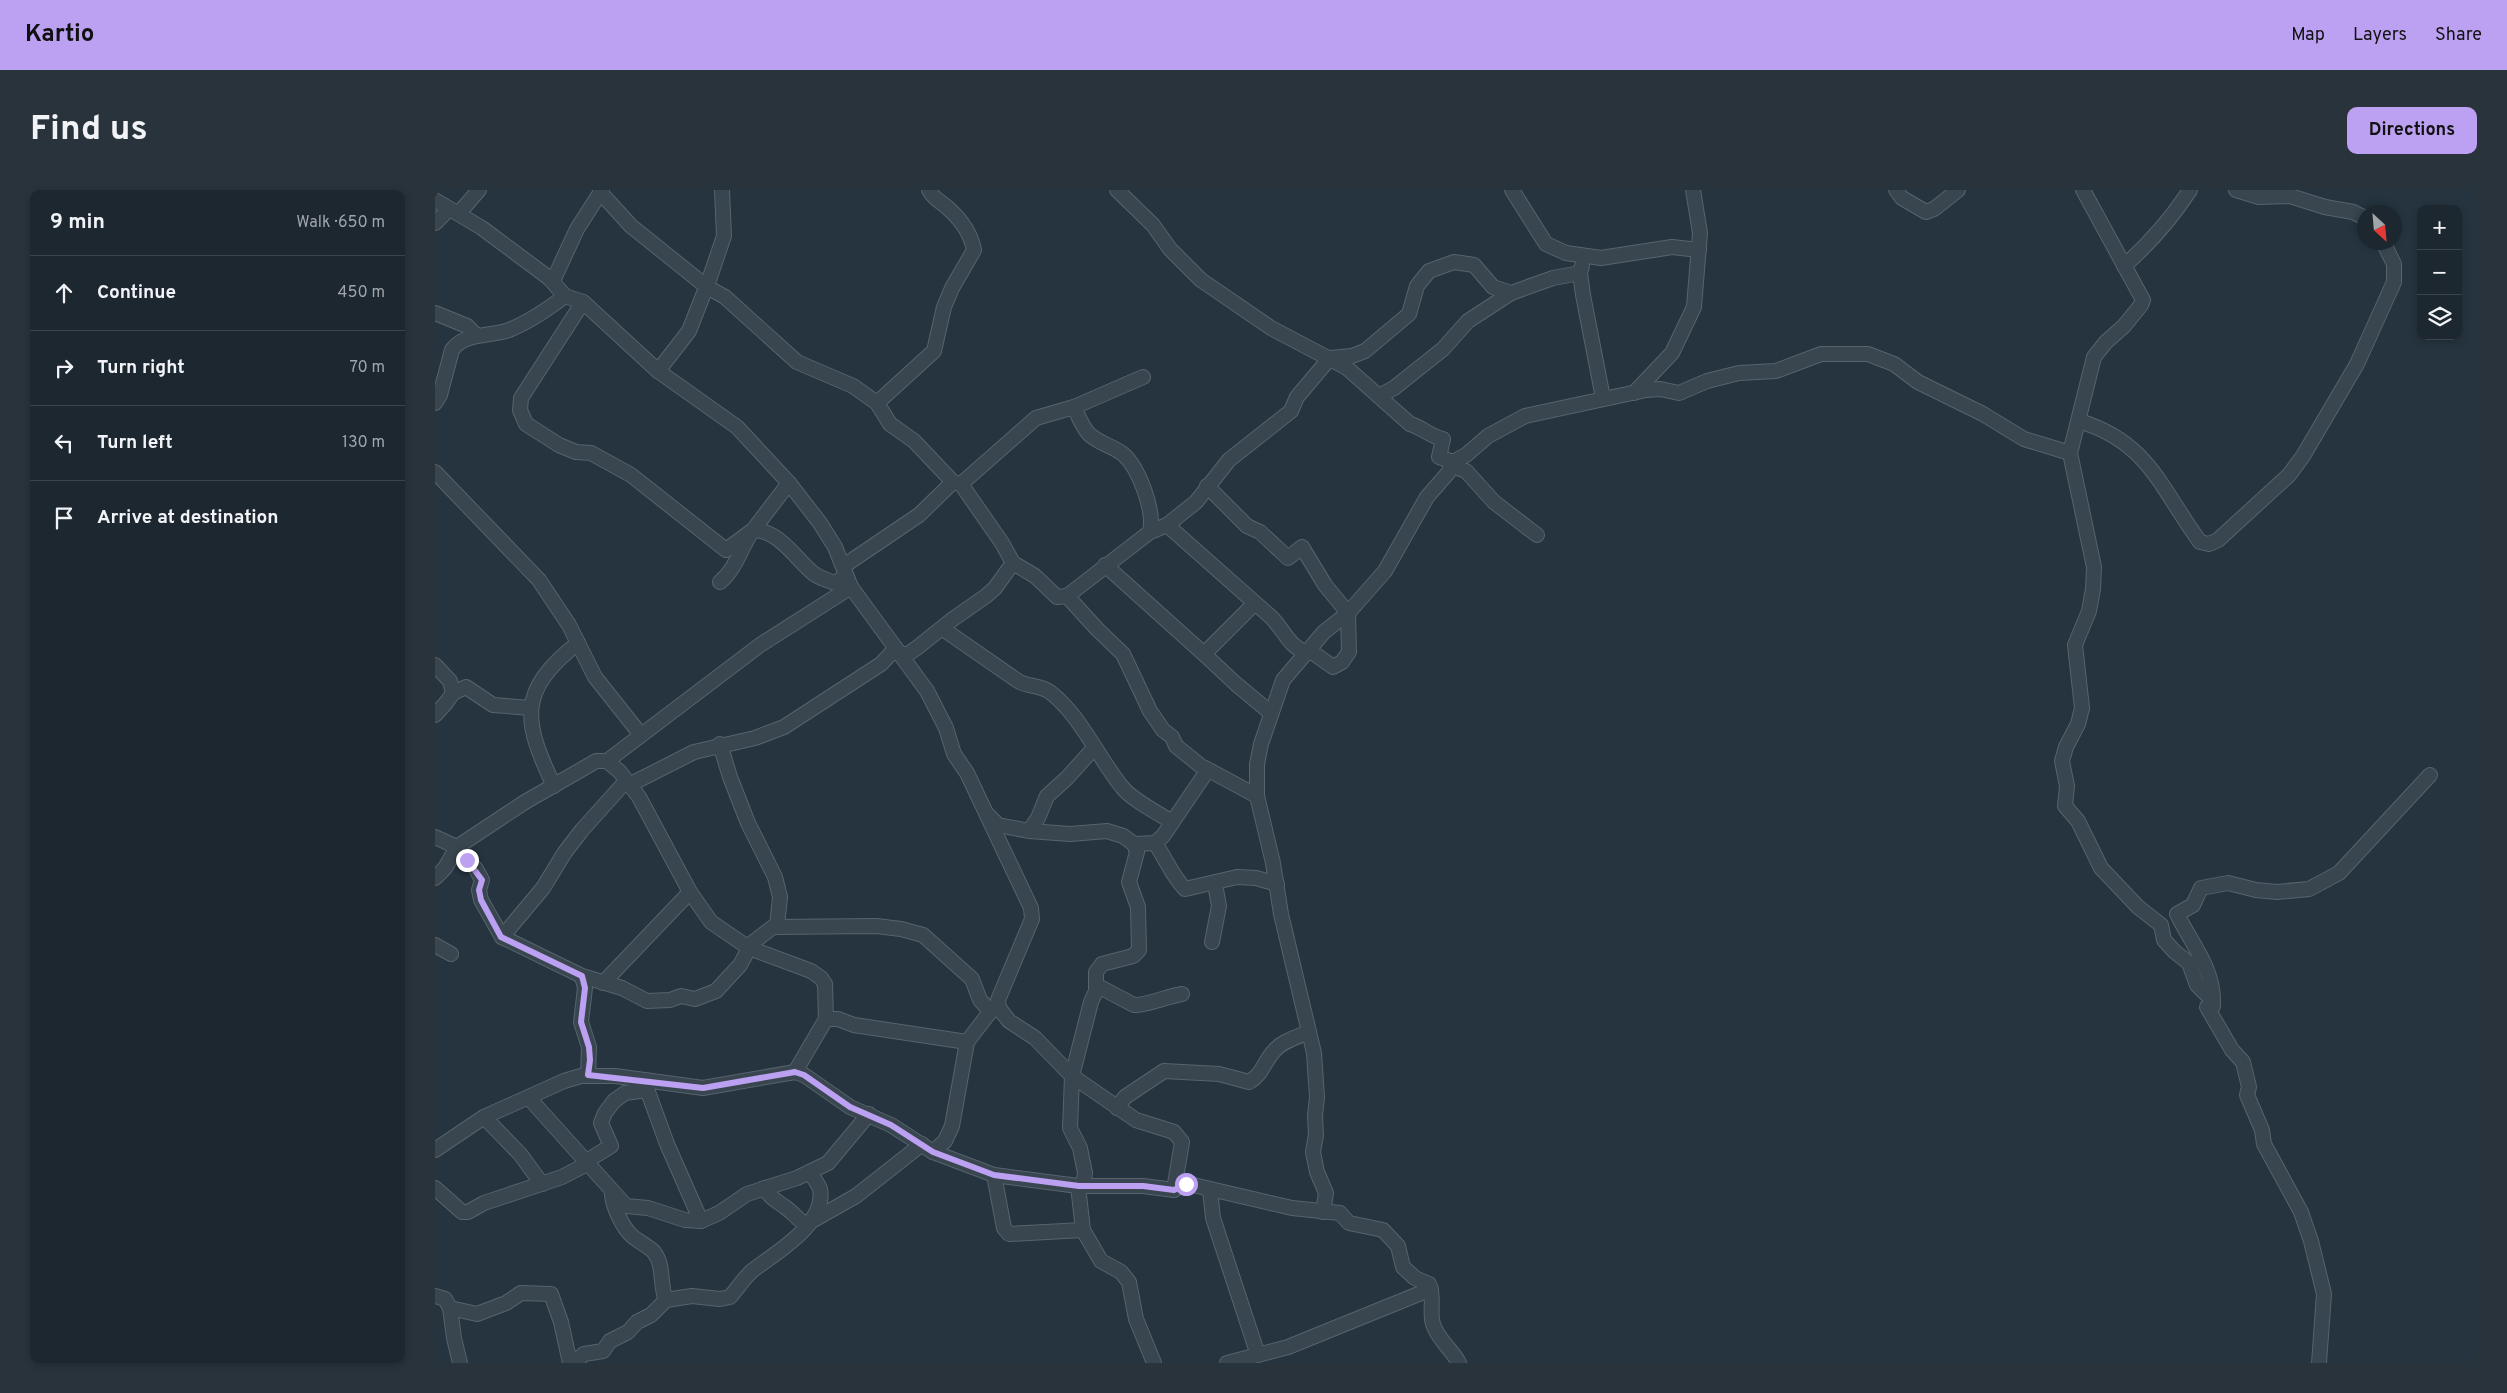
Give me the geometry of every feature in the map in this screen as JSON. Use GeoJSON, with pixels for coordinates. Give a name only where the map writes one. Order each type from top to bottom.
{"type":"FeatureCollection","features":[{"type":"Feature","properties":{"kind":"street"},"geometry":{"type":"LineString","coordinates":[[435,223],[454,211],[479,190]]}},
{"type":"Feature","properties":{"kind":"street"},"geometry":{"type":"LineString","coordinates":[[658,371],[689,331],[707,287],[724,236],[722,190]]}},
{"type":"Feature","properties":{"kind":"street"},"geometry":{"type":"LineString","coordinates":[[877,403],[934,351],[944,307],[974,250],[972,240],[959,220],[934,198],[929,190]]}},
{"type":"Feature","properties":{"kind":"street"},"geometry":{"type":"LineString","coordinates":[[1117,190],[1153,225],[1170,249],[1201,280],[1271,328],[1347,368],[1410,424],[1423,428],[1430,436],[1443,439],[1439,457],[1466,471],[1494,502],[1537,535]]}},
{"type":"Feature","properties":{"kind":"street"},"geometry":{"type":"LineString","coordinates":[[1512,190],[1546,244],[1565,253],[1584,258],[1613,258],[1626,254],[1672,247],[1699,250]]}},
{"type":"Feature","properties":{"kind":"street"},"geometry":{"type":"LineString","coordinates":[[1634,393],[1671,353],[1689,321],[1697,289],[1696,271],[1700,233],[1693,190]]}},
{"type":"Feature","properties":{"kind":"street"},"geometry":{"type":"LineString","coordinates":[[1896,190],[1902,198],[1926,212],[1934,209],[1958,190]]}},
{"type":"Feature","properties":{"kind":"street"},"geometry":{"type":"LineString","coordinates":[[2083,190],[2143,300],[2124,326],[2106,342],[2094,357],[2079,421],[2069,453],[2094,567],[2089,612],[2075,650],[2082,708],[2078,724],[2066,747],[2063,761],[2067,786],[2065,806],[2078,821],[2101,868],[2138,907],[2161,925],[2165,940],[2175,952],[2189,963],[2199,988],[2213,1002]]}},
{"type":"Feature","properties":{"kind":"street"},"geometry":{"type":"LineString","coordinates":[[2124,266],[2151,243],[2178,209],[2190,190]]}},
{"type":"Feature","properties":{"kind":"street"},"geometry":{"type":"LineString","coordinates":[[2236,190],[2259,196],[2290,196],[2325,207],[2357,214]]}},
{"type":"Feature","properties":{"kind":"street"},"geometry":{"type":"LineString","coordinates":[[553,282],[577,229],[601,191],[631,226],[707,287],[731,302],[797,362],[853,386],[877,403],[890,424],[914,440],[957,483],[1002,543],[1013,563],[1035,576],[1057,597],[1067,596],[1150,532],[1167,525],[1196,502],[1229,460],[1291,411],[1297,397],[1330,358],[1351,356],[1365,351],[1409,314],[1420,279],[1439,266],[1454,262],[1475,265],[1493,287],[1511,293]]}},
{"type":"Feature","properties":{"kind":"street"},"geometry":{"type":"LineString","coordinates":[[435,200],[454,211],[553,282],[565,296],[583,302],[658,371],[737,427],[789,483],[820,523],[841,562],[848,581],[927,691],[946,728],[954,754],[967,773],[1031,908],[1033,919],[995,1010],[967,1042],[949,1135],[856,1196],[809,1224],[778,1254],[752,1271],[730,1297],[720,1299],[692,1296],[666,1300],[651,1315],[637,1322],[628,1332],[610,1341],[603,1351],[584,1354],[574,1363]]}},
{"type":"Feature","properties":{"kind":"street"},"geometry":{"type":"LineString","coordinates":[[2079,421],[2101,428],[2139,454],[2154,471],[2200,542],[2209,544],[2218,540],[2289,475],[2315,438],[2345,386],[2394,282],[2394,264],[2387,250]]}},
{"type":"Feature","properties":{"kind":"street"},"geometry":{"type":"LineString","coordinates":[[1584,258],[1579,273],[1603,398]]}},
{"type":"Feature","properties":{"kind":"street"},"geometry":{"type":"LineString","coordinates":[[1379,396],[1394,388],[1443,349],[1468,320],[1511,293],[1553,278],[1579,273]]}},
{"type":"Feature","properties":{"kind":"street"},"geometry":{"type":"LineString","coordinates":[[435,403],[440,395],[453,349],[460,342],[477,336],[511,329],[544,312],[565,296]]}},
{"type":"Feature","properties":{"kind":"street"},"geometry":{"type":"LineString","coordinates":[[583,302],[521,398],[520,410],[527,424],[559,445],[575,452],[591,453],[631,474],[722,549],[728,549],[753,530],[764,530],[796,554],[813,573],[835,583],[848,581]]}},
{"type":"Feature","properties":{"kind":"street"},"geometry":{"type":"LineString","coordinates":[[435,313],[467,326],[477,336]]}},
{"type":"Feature","properties":{"kind":"street"},"geometry":{"type":"LineString","coordinates":[[1323,1212],[1326,1193],[1317,1172],[1313,1152],[1316,1135],[1317,1092],[1314,1078],[1315,1053],[1281,914],[1277,884],[1257,796],[1257,764],[1271,713],[1283,680],[1324,632],[1348,613],[1385,571],[1427,497],[1453,464],[1489,436],[1525,416],[1603,398],[1660,389],[1679,393],[1707,381],[1739,373],[1775,370],[1821,354],[1868,354],[1895,364],[1917,382],[1976,410],[2024,439],[2069,453]]}},
{"type":"Feature","properties":{"kind":"street"},"geometry":{"type":"LineString","coordinates":[[841,562],[848,563],[919,515],[1036,418],[1074,407],[1143,377]]}},
{"type":"Feature","properties":{"kind":"street"},"geometry":{"type":"LineString","coordinates":[[1074,407],[1090,435],[1121,452],[1127,459],[1150,505],[1152,521],[1150,532]]}},
{"type":"Feature","properties":{"kind":"street"},"geometry":{"type":"LineString","coordinates":[[435,472],[539,580],[569,624],[595,677],[641,735]]}},
{"type":"Feature","properties":{"kind":"street"},"geometry":{"type":"LineString","coordinates":[[720,582],[730,574],[743,544],[789,483]]}},
{"type":"Feature","properties":{"kind":"street"},"geometry":{"type":"LineString","coordinates":[[1167,525],[1281,627],[1294,648],[1308,652],[1333,667],[1342,662],[1349,652],[1348,613],[1325,585],[1302,547],[1288,558],[1260,532],[1247,526],[1207,486]]}},
{"type":"Feature","properties":{"kind":"street"},"geometry":{"type":"LineString","coordinates":[[898,651],[908,654],[943,629],[953,619],[995,588],[1013,563]]}},
{"type":"Feature","properties":{"kind":"street"},"geometry":{"type":"LineString","coordinates":[[1105,565],[1271,713]]}},
{"type":"Feature","properties":{"kind":"street"},"geometry":{"type":"LineString","coordinates":[[435,878],[445,868],[457,847],[525,802],[596,761],[607,761],[627,748],[641,735],[760,645],[848,581]]}},
{"type":"Feature","properties":{"kind":"street"},"geometry":{"type":"LineString","coordinates":[[1067,596],[1123,654],[1150,711],[1178,747],[1205,768],[1257,796]]}},
{"type":"Feature","properties":{"kind":"street"},"geometry":{"type":"LineString","coordinates":[[1204,654],[1254,604]]}},
{"type":"Feature","properties":{"kind":"street"},"geometry":{"type":"LineString","coordinates":[[943,629],[1018,681],[1049,692],[1073,716],[1123,789],[1172,822]]}},
{"type":"Feature","properties":{"kind":"street"},"geometry":{"type":"LineString","coordinates":[[554,786],[537,750],[531,708],[533,695],[542,680],[557,662],[578,643]]}},
{"type":"Feature","properties":{"kind":"street"},"geometry":{"type":"LineString","coordinates":[[501,937],[543,888],[576,838],[627,783],[676,759],[720,744],[755,738],[784,727],[898,651]]}},
{"type":"Feature","properties":{"kind":"street"},"geometry":{"type":"LineString","coordinates":[[435,665],[449,681],[453,693]]}},
{"type":"Feature","properties":{"kind":"street"},"geometry":{"type":"LineString","coordinates":[[435,714],[447,703],[453,693],[467,687],[493,705],[531,708]]}},
{"type":"Feature","properties":{"kind":"street"},"geometry":{"type":"LineString","coordinates":[[720,744],[730,777],[748,823],[775,877],[780,897],[777,926]]}},
{"type":"Feature","properties":{"kind":"street"},"geometry":{"type":"LineString","coordinates":[[1029,831],[1038,818],[1047,796],[1067,778],[1094,748]]}},
{"type":"Feature","properties":{"kind":"street"},"geometry":{"type":"LineString","coordinates":[[607,761],[639,797],[690,892],[711,922],[749,948],[798,966],[821,978],[827,993],[826,1020],[795,1072]]}},
{"type":"Feature","properties":{"kind":"street"},"geometry":{"type":"LineString","coordinates":[[1134,844],[1155,843],[1163,836],[1207,774],[1205,768]]}},
{"type":"Feature","properties":{"kind":"street"},"geometry":{"type":"LineString","coordinates":[[2319,1363],[2324,1294],[2311,1241],[2301,1212],[2264,1144],[2262,1130],[2247,1095],[2249,1089],[2243,1062],[2232,1050],[2228,1039],[2207,1007],[2213,1006],[2213,989],[2207,968],[2177,914],[2193,905],[2201,888],[2228,883],[2270,892],[2309,889],[2339,873],[2430,775]]}},
{"type":"Feature","properties":{"kind":"street"},"geometry":{"type":"LineString","coordinates":[[984,811],[999,825],[1029,831],[1070,834],[1107,831],[1123,836],[1134,844],[1137,852],[1129,882],[1139,906],[1139,950],[1133,956],[1102,964],[1096,972],[1097,985],[1072,1076],[1070,1128],[1080,1148],[1085,1173],[1081,1186],[1083,1230],[1101,1261],[1123,1274],[1129,1282],[1136,1319],[1154,1363]]}},
{"type":"Feature","properties":{"kind":"street"},"geometry":{"type":"LineString","coordinates":[[435,837],[457,847],[476,869],[482,880],[479,890],[481,900],[501,937],[582,976],[622,988],[647,1001],[670,1000],[681,996],[695,999],[716,991],[740,965],[749,948],[763,933],[777,926],[876,926],[917,932],[929,940],[972,979],[980,1000],[1009,1022],[1035,1038],[1072,1076],[1136,1120],[1174,1132],[1180,1137],[1182,1142],[1174,1190]]}},
{"type":"Feature","properties":{"kind":"street"},"geometry":{"type":"LineString","coordinates":[[1155,843],[1170,867],[1172,876],[1185,889],[1215,884],[1227,878],[1243,877],[1277,884]]}},
{"type":"Feature","properties":{"kind":"street"},"geometry":{"type":"LineString","coordinates":[[1212,942],[1219,906],[1215,884]]}},
{"type":"Feature","properties":{"kind":"street"},"geometry":{"type":"LineString","coordinates":[[603,983],[690,892]]}},
{"type":"Feature","properties":{"kind":"street"},"geometry":{"type":"LineString","coordinates":[[435,945],[451,954]]}},
{"type":"Feature","properties":{"kind":"street"},"geometry":{"type":"LineString","coordinates":[[582,976],[585,988],[581,1022],[589,1047],[588,1075]]}},
{"type":"Feature","properties":{"kind":"street"},"geometry":{"type":"LineString","coordinates":[[1097,985],[1134,1005],[1140,1006],[1162,997],[1182,994]]}},
{"type":"Feature","properties":{"kind":"street"},"geometry":{"type":"LineString","coordinates":[[826,1020],[838,1019],[855,1025],[967,1042]]}},
{"type":"Feature","properties":{"kind":"street"},"geometry":{"type":"LineString","coordinates":[[1117,1108],[1125,1097],[1164,1071],[1219,1074],[1249,1082],[1258,1076],[1273,1051],[1280,1045],[1309,1032]]}},
{"type":"Feature","properties":{"kind":"street"},"geometry":{"type":"LineString","coordinates":[[435,1150],[484,1117],[529,1098],[564,1080],[588,1075],[645,1086],[703,1088],[795,1072],[804,1075],[850,1107],[869,1114],[928,1148],[994,1175],[1081,1186],[1143,1186],[1174,1190],[1186,1184],[1292,1208],[1340,1213],[1346,1221],[1358,1226],[1383,1230],[1398,1246],[1403,1267],[1415,1278],[1429,1284],[1431,1289],[1432,1322],[1440,1340],[1459,1363]]}},
{"type":"Feature","properties":{"kind":"street"},"geometry":{"type":"LineString","coordinates":[[435,1188],[462,1212],[468,1212],[484,1203],[561,1178],[611,1146],[601,1119],[614,1100],[625,1093],[645,1086]]}},
{"type":"Feature","properties":{"kind":"street"},"geometry":{"type":"LineString","coordinates":[[645,1086],[667,1144],[701,1221]]}},
{"type":"Feature","properties":{"kind":"street"},"geometry":{"type":"LineString","coordinates":[[529,1098],[626,1206],[648,1208],[685,1220],[701,1221],[719,1213],[747,1194],[810,1172],[828,1163],[837,1156],[869,1114]]}},
{"type":"Feature","properties":{"kind":"street"},"geometry":{"type":"LineString","coordinates":[[484,1117],[520,1154],[542,1184]]}},
{"type":"Feature","properties":{"kind":"street"},"geometry":{"type":"LineString","coordinates":[[809,1224],[820,1201],[820,1189],[810,1172]]}},
{"type":"Feature","properties":{"kind":"street"},"geometry":{"type":"LineString","coordinates":[[994,1175],[1004,1228],[1009,1234],[1083,1230]]}},
{"type":"Feature","properties":{"kind":"street"},"geometry":{"type":"LineString","coordinates":[[764,1188],[774,1201],[787,1208],[795,1218],[809,1224]]}},
{"type":"Feature","properties":{"kind":"street"},"geometry":{"type":"LineString","coordinates":[[1210,1190],[1213,1218],[1257,1355]]}},
{"type":"Feature","properties":{"kind":"street"},"geometry":{"type":"LineString","coordinates":[[612,1191],[612,1201],[625,1227],[632,1236],[653,1252],[661,1264],[661,1290],[666,1300]]}},
{"type":"Feature","properties":{"kind":"street"},"geometry":{"type":"LineString","coordinates":[[1227,1363],[1288,1347],[1431,1289]]}},
{"type":"Feature","properties":{"kind":"street"},"geometry":{"type":"LineString","coordinates":[[450,1308],[477,1314],[506,1303],[521,1292],[551,1294],[561,1322],[570,1363]]}},
{"type":"Feature","properties":{"kind":"street"},"geometry":{"type":"LineString","coordinates":[[435,1296],[445,1299],[450,1308],[453,1338],[460,1363]]}},
{"type":"Feature","properties":{"kind":"route"},"geometry":{"type":"LineString","coordinates":[[467,860],[476,869],[482,880],[479,890],[481,900],[501,937],[582,976],[585,988],[581,1022],[589,1047],[588,1075],[615,1076],[637,1081],[703,1088],[795,1072],[804,1075],[850,1107],[891,1125],[933,1152],[994,1175],[1079,1186],[1143,1186],[1174,1190],[1186,1184]]}}]}
